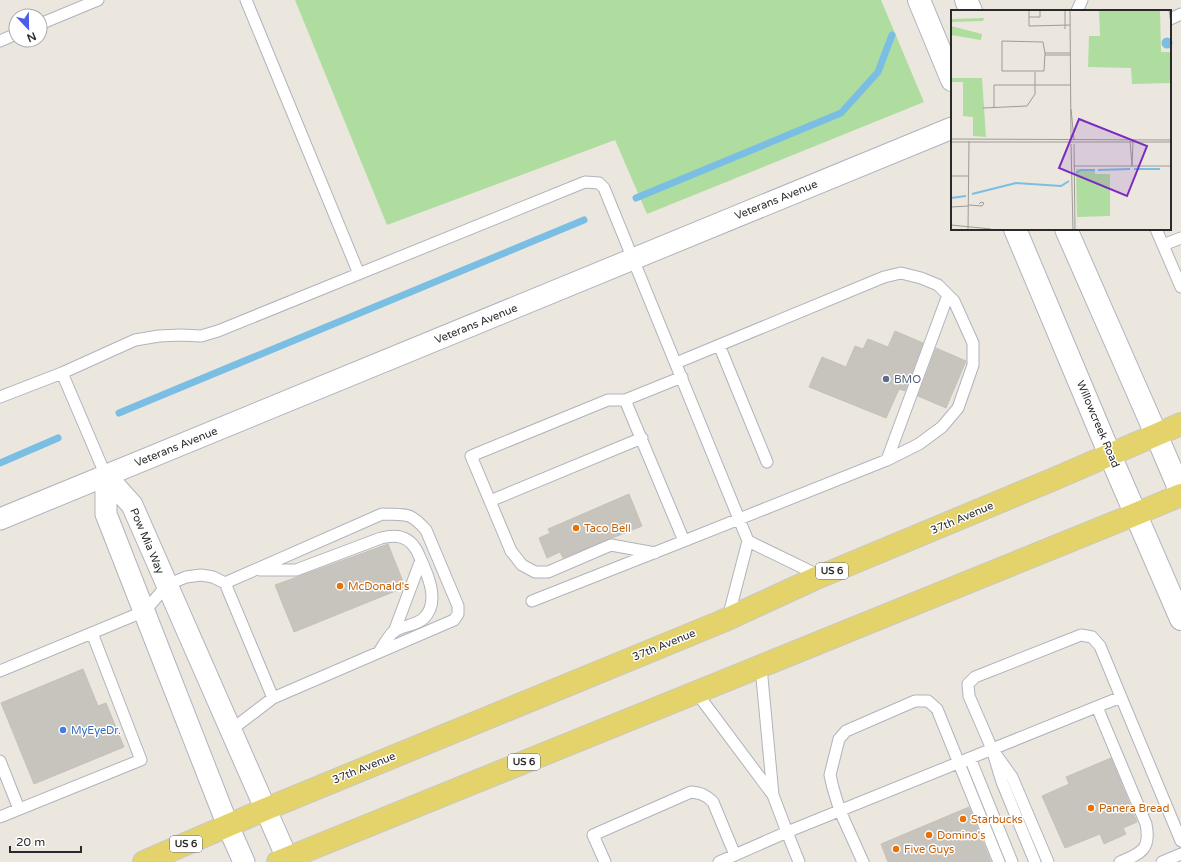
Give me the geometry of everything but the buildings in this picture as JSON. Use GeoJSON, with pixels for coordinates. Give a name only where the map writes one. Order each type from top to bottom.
{"type":"FeatureCollection","features":[{"type":"Feature","properties":{"kind":"main road","name":"37th Avenue"},"geometry":{"type":"LineString","coordinates":[[144,862],[266,809],[728,618],[820,576],[1181,424]]}},
{"type":"Feature","properties":{"kind":"main road","name":"US 6"},"geometry":{"type":"LineString","coordinates":[[284,861],[1136,514],[1181,494]]}},
{"type":"Feature","properties":{"kind":"street"},"geometry":{"type":"LineString","coordinates":[[918,0],[951,78]]}},
{"type":"Feature","properties":{"kind":"street"},"geometry":{"type":"LineString","coordinates":[[966,0],[970,10]]}},
{"type":"Feature","properties":{"kind":"street","name":"Veterans Avenue"},"geometry":{"type":"LineString","coordinates":[[0,519],[951,128]]}},
{"type":"Feature","properties":{"kind":"street","name":"Willowcreek Road"},"geometry":{"type":"LineString","coordinates":[[1015,230],[1181,619]]}},
{"type":"Feature","properties":{"kind":"street"},"geometry":{"type":"LineString","coordinates":[[1066,230],[1181,494]]}},
{"type":"Feature","properties":{"kind":"street"},"geometry":{"type":"LineString","coordinates":[[106,476],[106,514],[228,826],[244,862]]}},
{"type":"Feature","properties":{"kind":"street","name":"Pow Mia Way"},"geometry":{"type":"LineString","coordinates":[[106,476],[132,505],[266,809],[284,861]]}},
{"type":"Feature","properties":{"kind":"lane"},"geometry":{"type":"LineString","coordinates":[[48,21],[98,0]]}},
{"type":"Feature","properties":{"kind":"lane"},"geometry":{"type":"LineString","coordinates":[[246,0],[359,274]]}},
{"type":"Feature","properties":{"kind":"lane"},"geometry":{"type":"LineString","coordinates":[[1077,10],[1082,0]]}},
{"type":"Feature","properties":{"kind":"lane"},"geometry":{"type":"LineString","coordinates":[[1171,19],[1181,14]]}},
{"type":"Feature","properties":{"kind":"lane"},"geometry":{"type":"LineString","coordinates":[[0,397],[62,373],[135,340],[158,336],[201,336],[218,331],[585,182],[599,183],[604,188],[634,258],[748,541],[728,618]]}},
{"type":"Feature","properties":{"kind":"lane"},"geometry":{"type":"LineString","coordinates":[[1156,230],[1181,287]]}},
{"type":"Feature","properties":{"kind":"lane"},"geometry":{"type":"LineString","coordinates":[[1162,245],[1181,238]]}},
{"type":"Feature","properties":{"kind":"lane"},"geometry":{"type":"LineString","coordinates":[[532,601],[887,460],[919,444],[942,428],[958,408],[973,365],[973,343],[954,301],[938,285],[921,278],[901,273],[884,277],[676,363]]}},
{"type":"Feature","properties":{"kind":"lane"},"geometry":{"type":"LineString","coordinates":[[887,460],[948,295]]}},
{"type":"Feature","properties":{"kind":"lane"},"geometry":{"type":"LineString","coordinates":[[720,345],[767,462]]}},
{"type":"Feature","properties":{"kind":"lane"},"geometry":{"type":"LineString","coordinates":[[62,373],[106,476]]}},
{"type":"Feature","properties":{"kind":"lane"},"geometry":{"type":"LineString","coordinates":[[655,553],[611,545],[548,572],[535,572],[522,565],[511,551],[471,456],[608,400],[625,400],[682,377]]}},
{"type":"Feature","properties":{"kind":"lane"},"geometry":{"type":"LineString","coordinates":[[625,400],[684,541]]}},
{"type":"Feature","properties":{"kind":"lane"},"geometry":{"type":"LineString","coordinates":[[490,501],[642,438]]}},
{"type":"Feature","properties":{"kind":"lane"},"geometry":{"type":"LineString","coordinates":[[225,583],[382,514],[408,515],[418,520],[426,530],[458,606],[458,614],[454,620],[273,698],[231,730]]}},
{"type":"Feature","properties":{"kind":"lane"},"geometry":{"type":"LineString","coordinates":[[255,570],[296,570],[381,538],[391,535],[403,536],[414,545],[428,576],[433,595],[429,610],[424,618],[414,624],[394,632]]}},
{"type":"Feature","properties":{"kind":"lane"},"geometry":{"type":"LineString","coordinates":[[748,541],[820,576]]}},
{"type":"Feature","properties":{"kind":"lane"},"geometry":{"type":"LineString","coordinates":[[378,652],[394,632],[421,560]]}},
{"type":"Feature","properties":{"kind":"lane"},"geometry":{"type":"LineString","coordinates":[[0,671],[145,611],[167,585],[186,577],[201,575],[213,577],[225,583],[273,698]]}},
{"type":"Feature","properties":{"kind":"lane"},"geometry":{"type":"LineString","coordinates":[[0,817],[141,760],[92,633]]}},
{"type":"Feature","properties":{"kind":"lane"},"geometry":{"type":"LineString","coordinates":[[1036,862],[1002,782],[992,749],[969,696],[968,684],[975,677],[1081,635],[1092,636],[1100,646],[1181,841]]}},
{"type":"Feature","properties":{"kind":"lane"},"geometry":{"type":"LineString","coordinates":[[761,666],[773,795],[799,862]]}},
{"type":"Feature","properties":{"kind":"lane"},"geometry":{"type":"LineString","coordinates":[[696,692],[773,795]]}},
{"type":"Feature","properties":{"kind":"lane"},"geometry":{"type":"LineString","coordinates":[[718,862],[787,832],[1121,697]]}},
{"type":"Feature","properties":{"kind":"lane"},"geometry":{"type":"LineString","coordinates":[[863,862],[840,811],[830,775],[839,739],[846,731],[915,701],[928,702],[937,709],[999,862]]}},
{"type":"Feature","properties":{"kind":"lane"},"geometry":{"type":"LineString","coordinates":[[1097,707],[1146,824],[1148,836],[1147,845],[1140,853],[1120,862]]}},
{"type":"Feature","properties":{"kind":"lane"},"geometry":{"type":"LineString","coordinates":[[992,749],[1012,777],[1048,862]]}},
{"type":"Feature","properties":{"kind":"lane"},"geometry":{"type":"LineString","coordinates":[[970,758],[1012,862]]}},
{"type":"Feature","properties":{"kind":"lane"},"geometry":{"type":"LineString","coordinates":[[0,761],[19,809]]}},
{"type":"Feature","properties":{"kind":"lane"},"geometry":{"type":"LineString","coordinates":[[605,862],[593,835],[691,792],[701,793],[708,796],[713,802],[735,855]]}},
{"type":"Feature","properties":{"kind":"lane"},"geometry":{"type":"LineString","coordinates":[[1162,862],[1181,854]]}},
{"type":"Feature","properties":{"kind":"green space"},"geometry":{"type":"Polygon","coordinates":[[[295,0],[881,0],[924,102],[647,214],[615,140],[387,225],[295,0]]]}},
{"type":"Feature","properties":{"kind":"waterway"},"geometry":{"type":"LineString","coordinates":[[636,198],[841,113],[878,72],[892,35]]}},
{"type":"Feature","properties":{"kind":"waterway"},"geometry":{"type":"LineString","coordinates":[[119,413],[584,220]]}},
{"type":"Feature","properties":{"kind":"waterway"},"geometry":{"type":"LineString","coordinates":[[0,463],[58,438]]}},
{"type":"Feature","properties":{"kind":"place","name":"BMO"},"geometry":{"type":"Point","coordinates":[886,379]}},
{"type":"Feature","properties":{"kind":"place","name":"Taco Bell"},"geometry":{"type":"Point","coordinates":[576,528]}},
{"type":"Feature","properties":{"kind":"place","name":"McDonald's"},"geometry":{"type":"Point","coordinates":[340,586]}},
{"type":"Feature","properties":{"kind":"place","name":"MyEyeDr."},"geometry":{"type":"Point","coordinates":[63,730]}},
{"type":"Feature","properties":{"kind":"place","name":"Panera Bread"},"geometry":{"type":"Point","coordinates":[1091,808]}},
{"type":"Feature","properties":{"kind":"place","name":"Starbucks"},"geometry":{"type":"Point","coordinates":[963,819]}},
{"type":"Feature","properties":{"kind":"place","name":"Domino's"},"geometry":{"type":"Point","coordinates":[929,835]}},
{"type":"Feature","properties":{"kind":"place","name":"Five Guys"},"geometry":{"type":"Point","coordinates":[896,849]}}]}
